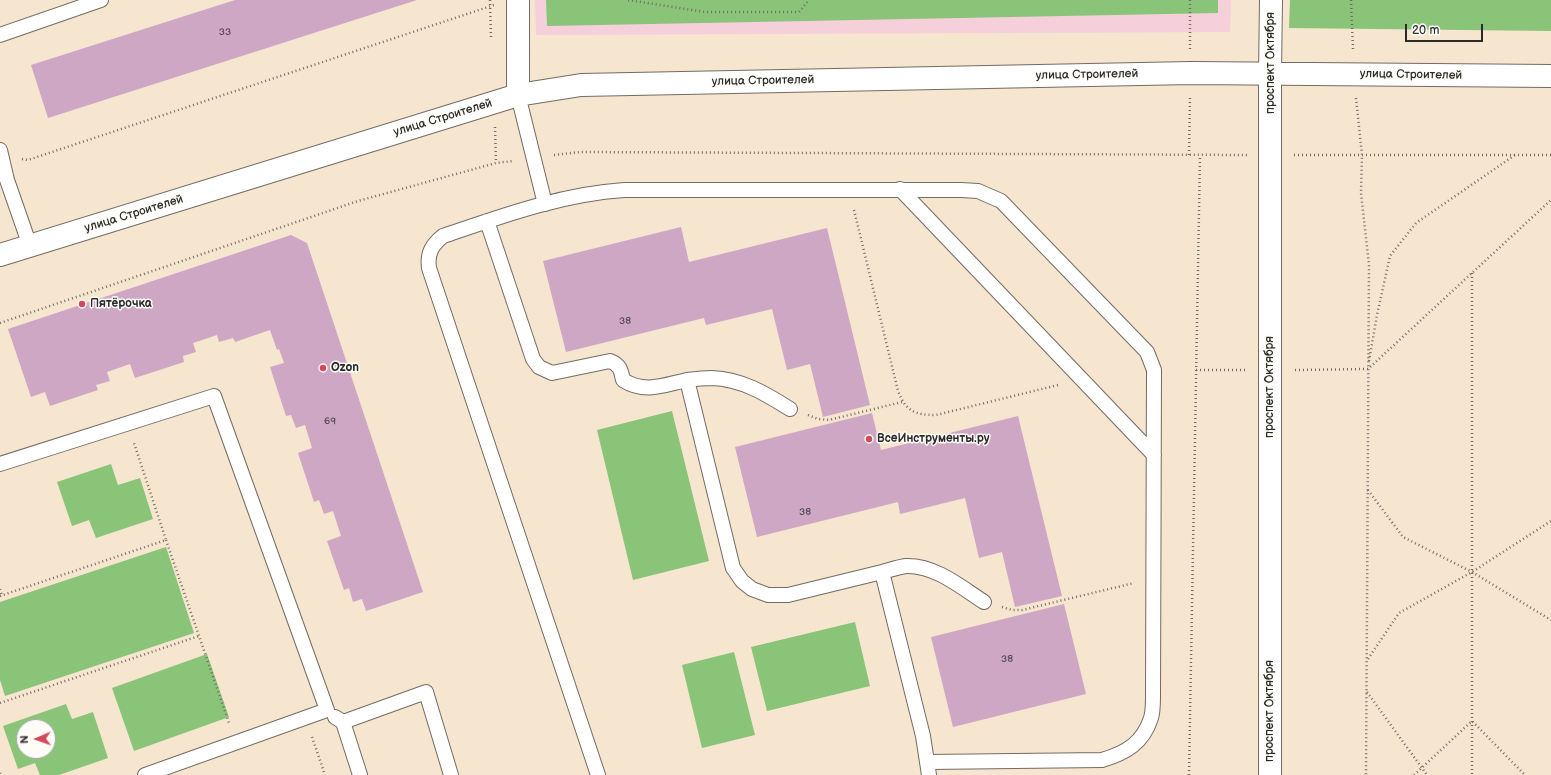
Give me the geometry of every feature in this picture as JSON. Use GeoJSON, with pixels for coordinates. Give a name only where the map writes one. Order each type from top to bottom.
{"type":"FeatureCollection","features":[{"type":"Feature","properties":{"kind":"street"},"geometry":{"type":"LineString","coordinates":[[518,0],[518,95]]}},
{"type":"Feature","properties":{"kind":"street","name":"проспект Октября"},"geometry":{"type":"LineString","coordinates":[[1270,775],[1271,0]]}},
{"type":"Feature","properties":{"kind":"street","name":"улица Строителей"},"geometry":{"type":"LineString","coordinates":[[0,255],[518,95],[581,85],[1191,73],[1551,76]]}},
{"type":"Feature","properties":{"kind":"lane"},"geometry":{"type":"LineString","coordinates":[[0,35],[101,0]]}},
{"type":"Feature","properties":{"kind":"lane"},"geometry":{"type":"LineString","coordinates":[[518,95],[545,204]]}},
{"type":"Feature","properties":{"kind":"lane"},"geometry":{"type":"LineString","coordinates":[[1,153],[7,180],[30,246]]}},
{"type":"Feature","properties":{"kind":"lane"},"geometry":{"type":"LineString","coordinates":[[900,189],[1154,455]]}},
{"type":"Feature","properties":{"kind":"lane"},"geometry":{"type":"LineString","coordinates":[[598,775],[429,268],[428,259],[430,250],[435,243],[444,236],[487,221],[545,204],[601,192],[624,190],[970,190],[984,193],[1001,201],[1147,352],[1154,370],[1153,696],[1151,717],[1145,732],[1130,748],[1119,755],[1102,760],[929,768],[923,736],[882,572]]}},
{"type":"Feature","properties":{"kind":"lane"},"geometry":{"type":"LineString","coordinates":[[487,221],[533,359],[539,367],[552,373],[610,361],[620,367],[623,380],[630,384],[646,388],[687,380],[712,378],[741,383],[758,389],[790,409]]}},
{"type":"Feature","properties":{"kind":"lane"},"geometry":{"type":"LineString","coordinates":[[687,380],[733,568],[742,581],[752,589],[768,595],[788,594],[905,566],[925,569],[937,573],[984,602]]}},
{"type":"Feature","properties":{"kind":"lane"},"geometry":{"type":"LineString","coordinates":[[0,464],[214,396],[327,710],[343,722],[360,775]]}},
{"type":"Feature","properties":{"kind":"lane"},"geometry":{"type":"LineString","coordinates":[[343,722],[426,692],[451,775]]}},
{"type":"Feature","properties":{"kind":"lane"},"geometry":{"type":"LineString","coordinates":[[145,775],[327,710]]}},
{"type":"Feature","properties":{"kind":"path"},"geometry":{"type":"LineString","coordinates":[[628,0],[705,12],[799,12],[809,0]]}},
{"type":"Feature","properties":{"kind":"path"},"geometry":{"type":"LineString","coordinates":[[1351,0],[1354,74],[1362,155],[1361,193],[1369,265],[1366,775]]}},
{"type":"Feature","properties":{"kind":"path"},"geometry":{"type":"LineString","coordinates":[[1,153],[28,160],[497,4]]}},
{"type":"Feature","properties":{"kind":"path"},"geometry":{"type":"LineString","coordinates":[[1188,775],[1200,155]]}},
{"type":"Feature","properties":{"kind":"path"},"geometry":{"type":"LineString","coordinates":[[1270,155],[1551,155]]}},
{"type":"Feature","properties":{"kind":"path"},"geometry":{"type":"LineString","coordinates":[[1368,369],[1377,315],[1390,256],[1416,223],[1515,155]]}},
{"type":"Feature","properties":{"kind":"path"},"geometry":{"type":"LineString","coordinates":[[849,190],[898,391],[902,402],[908,409],[914,413],[922,415],[936,415],[1081,379]]}},
{"type":"Feature","properties":{"kind":"path"},"geometry":{"type":"LineString","coordinates":[[1368,369],[1551,200]]}},
{"type":"Feature","properties":{"kind":"path"},"geometry":{"type":"LineString","coordinates":[[1472,274],[1472,775]]}},
{"type":"Feature","properties":{"kind":"path"},"geometry":{"type":"LineString","coordinates":[[790,409],[825,420],[902,402]]}},
{"type":"Feature","properties":{"kind":"path"},"geometry":{"type":"LineString","coordinates":[[127,424],[235,743]]}},
{"type":"Feature","properties":{"kind":"path"},"geometry":{"type":"LineString","coordinates":[[1368,490],[1403,537],[1472,572],[1551,620]]}},
{"type":"Feature","properties":{"kind":"path"},"geometry":{"type":"LineString","coordinates":[[1367,660],[1399,613],[1472,572],[1551,521]]}},
{"type":"Feature","properties":{"kind":"path"},"geometry":{"type":"LineString","coordinates":[[0,589],[1,596],[166,540]]}},
{"type":"Feature","properties":{"kind":"path"},"geometry":{"type":"LineString","coordinates":[[984,602],[1012,610],[1022,610],[1153,578]]}},
{"type":"Feature","properties":{"kind":"path"},"geometry":{"type":"LineString","coordinates":[[0,703],[199,636]]}},
{"type":"Feature","properties":{"kind":"path"},"geometry":{"type":"LineString","coordinates":[[1367,692],[1427,775]]}},
{"type":"Feature","properties":{"kind":"path"},"geometry":{"type":"LineString","coordinates":[[306,718],[325,775]]}},
{"type":"Feature","properties":{"kind":"path"},"geometry":{"type":"LineString","coordinates":[[1414,775],[1472,721]]}},
{"type":"Feature","properties":{"kind":"path"},"geometry":{"type":"LineString","coordinates":[[1472,721],[1525,775]]}},
{"type":"Feature","properties":{"kind":"shaded area"},"geometry":{"type":"Polygon","coordinates":[[[535,0],[1231,0],[1230,32],[536,35],[535,0]]]}},
{"type":"Feature","properties":{"kind":"green space"},"geometry":{"type":"Polygon","coordinates":[[[546,0],[1218,0],[1218,13],[547,26],[546,0]]]}},
{"type":"Feature","properties":{"kind":"green space"},"geometry":{"type":"Polygon","coordinates":[[[1290,0],[1551,0],[1551,31],[1289,28],[1290,0]]]}},
{"type":"Feature","properties":{"kind":"green space"},"geometry":{"type":"Polygon","coordinates":[[[672,411],[709,561],[633,580],[597,430],[672,411]]]}},
{"type":"Feature","properties":{"kind":"green space"},"geometry":{"type":"Polygon","coordinates":[[[111,464],[118,485],[140,478],[153,519],[96,538],[89,520],[72,526],[57,482],[111,464]]]}},
{"type":"Feature","properties":{"kind":"green space"},"geometry":{"type":"Polygon","coordinates":[[[166,547],[194,633],[5,696],[0,680],[0,602],[166,547]]]}},
{"type":"Feature","properties":{"kind":"green space"},"geometry":{"type":"Polygon","coordinates":[[[855,622],[870,686],[767,711],[751,647],[855,622]]]}},
{"type":"Feature","properties":{"kind":"green space"},"geometry":{"type":"Polygon","coordinates":[[[734,652],[755,735],[702,748],[682,665],[734,652]]]}},
{"type":"Feature","properties":{"kind":"green space"},"geometry":{"type":"Polygon","coordinates":[[[207,654],[229,717],[134,751],[112,688],[207,654]]]}},
{"type":"Feature","properties":{"kind":"green space"},"geometry":{"type":"Polygon","coordinates":[[[66,704],[72,719],[93,712],[108,758],[59,775],[40,775],[35,763],[18,769],[3,726],[16,721],[16,759],[56,759],[56,719],[23,719],[66,704]]]}},
{"type":"Feature","properties":{"kind":"building"},"geometry":{"type":"Polygon","coordinates":[[[235,0],[417,0],[48,118],[31,65],[235,0]]]}},
{"type":"Feature","properties":{"kind":"building"},"geometry":{"type":"Polygon","coordinates":[[[681,227],[689,262],[827,228],[870,405],[823,417],[810,364],[787,370],[772,309],[706,325],[704,318],[566,352],[543,261],[681,227]]]}},
{"type":"Feature","properties":{"kind":"building"},"geometry":{"type":"Polygon","coordinates":[[[291,235],[307,243],[423,592],[366,611],[362,599],[353,602],[349,588],[344,590],[327,541],[341,536],[333,511],[324,514],[319,500],[314,502],[298,453],[312,448],[305,425],[296,428],[291,415],[286,416],[270,367],[284,363],[279,349],[277,350],[270,330],[235,342],[233,338],[219,342],[217,335],[193,343],[196,352],[183,356],[184,362],[135,378],[130,364],[107,372],[110,381],[96,385],[98,390],[50,406],[45,392],[31,397],[8,329],[291,235]]]}},
{"type":"Feature","properties":{"kind":"building"},"geometry":{"type":"Polygon","coordinates":[[[872,413],[881,450],[1018,416],[1062,596],[1015,607],[1002,552],[979,558],[965,498],[900,514],[898,502],[757,537],[735,447],[872,413]]]}},
{"type":"Feature","properties":{"kind":"building"},"geometry":{"type":"Polygon","coordinates":[[[1064,604],[1086,694],[953,727],[931,637],[1064,604]]]}},
{"type":"Feature","properties":{"kind":"place","name":"Пятёрочка"},"geometry":{"type":"Point","coordinates":[82,304]}},
{"type":"Feature","properties":{"kind":"place","name":"Ozon"},"geometry":{"type":"Point","coordinates":[323,368]}},
{"type":"Feature","properties":{"kind":"place","name":"ВсеИнструменты.ру"},"geometry":{"type":"Point","coordinates":[869,439]}}]}
